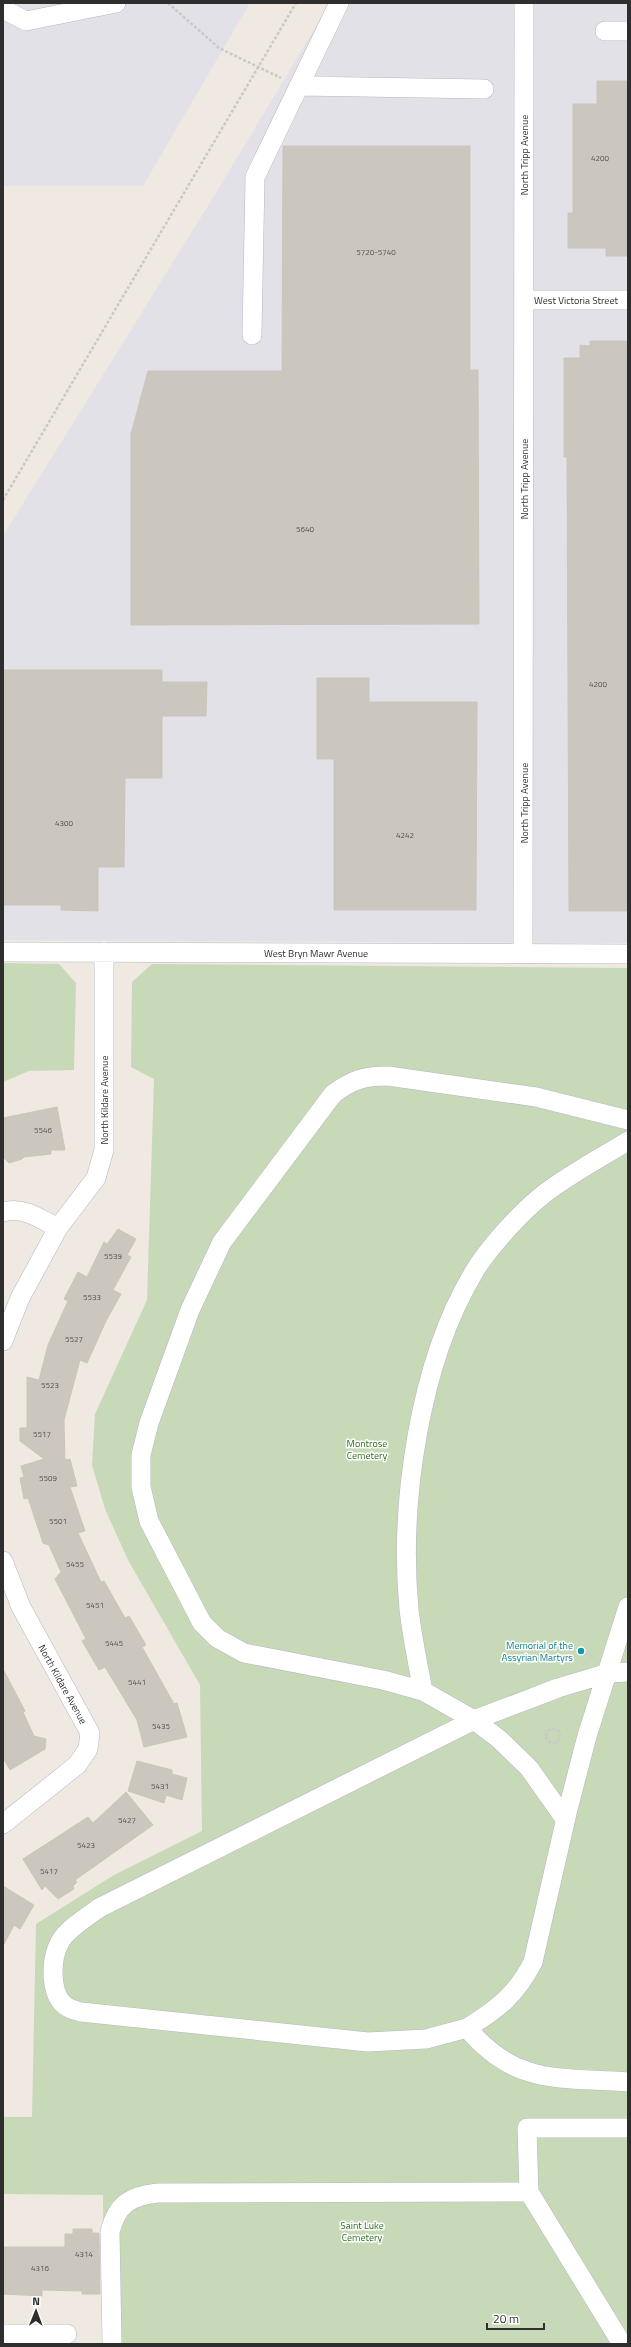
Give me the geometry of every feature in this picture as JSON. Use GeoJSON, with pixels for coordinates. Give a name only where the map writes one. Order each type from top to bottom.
{"type":"FeatureCollection","features":[{"type":"Feature","properties":{"kind":"street"},"geometry":{"type":"LineString","coordinates":[[3,9],[26,21],[116,3]]}},
{"type":"Feature","properties":{"kind":"street"},"geometry":{"type":"LineString","coordinates":[[252,335],[255,177],[339,3]]}},
{"type":"Feature","properties":{"kind":"street","name":"North Tripp Avenue"},"geometry":{"type":"LineString","coordinates":[[524,3],[524,954]]}},
{"type":"Feature","properties":{"kind":"street"},"geometry":{"type":"LineString","coordinates":[[605,31],[628,31]]}},
{"type":"Feature","properties":{"kind":"street"},"geometry":{"type":"LineString","coordinates":[[299,86],[484,89]]}},
{"type":"Feature","properties":{"kind":"street","name":"West Victoria Street"},"geometry":{"type":"LineString","coordinates":[[524,300],[628,300]]}},
{"type":"Feature","properties":{"kind":"street","name":"West Bryn Mawr Avenue"},"geometry":{"type":"LineString","coordinates":[[3,952],[628,954]]}},
{"type":"Feature","properties":{"kind":"street","name":"North Kildare Avenue"},"geometry":{"type":"LineString","coordinates":[[3,1341],[20,1298],[58,1228],[96,1178],[104,1150],[104,952]]}},
{"type":"Feature","properties":{"kind":"street"},"geometry":{"type":"LineString","coordinates":[[565,1819],[529,1768],[499,1739],[474,1720],[422,1691],[368,1677],[244,1653],[217,1638],[202,1622],[150,1521],[141,1487],[141,1455],[149,1423],[190,1310],[222,1242],[333,1094],[348,1083],[367,1076],[388,1076],[536,1097],[628,1120]]}},
{"type":"Feature","properties":{"kind":"street"},"geometry":{"type":"LineString","coordinates":[[422,1691],[409,1609],[407,1537],[413,1462],[428,1381],[451,1317],[474,1271],[506,1231],[543,1194],[628,1141]]}},
{"type":"Feature","properties":{"kind":"street"},"geometry":{"type":"LineString","coordinates":[[3,1212],[10,1210],[28,1212],[58,1228]]}},
{"type":"Feature","properties":{"kind":"street","name":"North Kildare Avenue"},"geometry":{"type":"LineString","coordinates":[[3,1561],[21,1607],[90,1733],[88,1749],[76,1765],[3,1824]]}},
{"type":"Feature","properties":{"kind":"street"},"geometry":{"type":"LineString","coordinates":[[628,1607],[608,1673],[588,1736],[565,1819],[533,1962],[523,1982],[511,1997],[494,2011],[467,2028],[426,2039],[368,2042],[81,2012],[68,2008],[60,2000],[53,1970],[54,1957],[60,1941],[99,1908],[474,1720],[558,1688],[608,1673],[628,1672]]}},
{"type":"Feature","properties":{"kind":"street"},"geometry":{"type":"LineString","coordinates":[[467,2028],[482,2045],[498,2059],[517,2069],[542,2076],[628,2082]]}},
{"type":"Feature","properties":{"kind":"street"},"geometry":{"type":"LineString","coordinates":[[622,2344],[529,2192],[527,2128],[628,2128]]}},
{"type":"Feature","properties":{"kind":"street"},"geometry":{"type":"LineString","coordinates":[[112,2344],[110,2232],[114,2218],[133,2198],[158,2193],[529,2192]]}},
{"type":"Feature","properties":{"kind":"street"},"geometry":{"type":"LineString","coordinates":[[3,2334],[67,2334]]}},
{"type":"Feature","properties":{"kind":"path"},"geometry":{"type":"LineString","coordinates":[[168,3],[219,48],[299,86]]}},
{"type":"Feature","properties":{"kind":"path"},"geometry":{"type":"LineString","coordinates":[[3,500],[296,3]]}},
{"type":"Feature","properties":{"kind":"path"},"geometry":{"type":"LineString","coordinates":[[550,1730],[556,1731],[559,1736],[558,1740],[552,1743],[546,1737],[550,1730]]}},
{"type":"Feature","properties":{"kind":"shaded area"},"geometry":{"type":"Polygon","coordinates":[[[3,3],[250,3],[143,186],[3,186],[3,3]]]}},
{"type":"Feature","properties":{"kind":"shaded area"},"geometry":{"type":"Polygon","coordinates":[[[330,3],[628,3],[628,943],[3,940],[3,536],[211,201],[330,3]]]}},
{"type":"Feature","properties":{"kind":"green space"},"geometry":{"type":"Polygon","coordinates":[[[3,963],[59,964],[76,983],[74,1070],[29,1071],[3,1082],[3,963]]]}},
{"type":"Feature","properties":{"kind":"green space","name":"Montrose Cemetery"},"geometry":{"type":"Polygon","coordinates":[[[152,964],[628,968],[628,2344],[104,2344],[103,2195],[3,2194],[3,2117],[32,2117],[36,1924],[114,1875],[202,1831],[200,1685],[128,1560],[105,1509],[92,1465],[95,1414],[147,1300],[154,1079],[131,1067],[132,982],[152,964]]]}},
{"type":"Feature","properties":{"kind":"building"},"geometry":{"type":"Polygon","coordinates":[[[597,81],[628,81],[628,256],[606,256],[606,248],[568,248],[568,213],[573,213],[573,104],[597,104],[597,81]]]}},
{"type":"Feature","properties":{"kind":"building"},"geometry":{"type":"Polygon","coordinates":[[[283,146],[470,146],[470,370],[478,370],[479,624],[131,625],[131,434],[148,371],[282,371],[283,146]]]}},
{"type":"Feature","properties":{"kind":"building"},"geometry":{"type":"Polygon","coordinates":[[[590,341],[628,341],[628,911],[569,911],[567,457],[564,457],[564,358],[580,358],[580,345],[590,346],[590,341]]]}},
{"type":"Feature","properties":{"kind":"building"},"geometry":{"type":"Polygon","coordinates":[[[3,670],[162,670],[162,682],[207,682],[206,716],[162,716],[162,778],[125,778],[124,867],[98,867],[98,911],[61,910],[61,905],[3,905],[3,670]]]}},
{"type":"Feature","properties":{"kind":"building"},"geometry":{"type":"Polygon","coordinates":[[[317,678],[369,678],[369,702],[477,702],[476,910],[334,910],[334,759],[317,759],[317,678]]]}},
{"type":"Feature","properties":{"kind":"building"},"geometry":{"type":"Polygon","coordinates":[[[57,1107],[65,1150],[51,1150],[51,1154],[24,1157],[9,1163],[3,1157],[3,1118],[57,1107]]]}},
{"type":"Feature","properties":{"kind":"building"},"geometry":{"type":"Polygon","coordinates":[[[118,1229],[136,1239],[127,1255],[131,1257],[113,1290],[121,1294],[106,1321],[87,1363],[80,1360],[64,1420],[65,1460],[70,1459],[77,1486],[70,1487],[85,1531],[78,1533],[101,1582],[104,1581],[125,1618],[129,1616],[146,1645],[142,1647],[174,1704],[177,1703],[187,1737],[144,1747],[137,1720],[105,1667],[99,1670],[82,1641],[86,1639],[55,1579],[61,1572],[49,1545],[43,1543],[28,1498],[24,1499],[20,1478],[24,1477],[21,1466],[44,1459],[20,1441],[20,1428],[27,1428],[27,1377],[39,1380],[48,1345],[68,1301],[64,1299],[78,1272],[87,1277],[104,1242],[107,1244],[118,1229]]]}},
{"type":"Feature","properties":{"kind":"building"},"geometry":{"type":"Polygon","coordinates":[[[3,1669],[25,1711],[23,1712],[34,1736],[46,1739],[45,1749],[10,1770],[3,1758],[3,1669]]]}},
{"type":"Feature","properties":{"kind":"building"},"geometry":{"type":"Polygon","coordinates":[[[137,1761],[172,1770],[172,1774],[187,1778],[182,1800],[166,1795],[164,1803],[128,1791],[137,1761]]]}},
{"type":"Feature","properties":{"kind":"building"},"geometry":{"type":"Polygon","coordinates":[[[126,1792],[153,1825],[75,1880],[77,1882],[73,1886],[74,1889],[58,1899],[45,1886],[42,1890],[23,1859],[88,1817],[93,1823],[126,1792]]]}},
{"type":"Feature","properties":{"kind":"building"},"geometry":{"type":"Polygon","coordinates":[[[3,1886],[34,1905],[20,1929],[14,1925],[3,1946],[3,1886]]]}},
{"type":"Feature","properties":{"kind":"building"},"geometry":{"type":"Polygon","coordinates":[[[73,2229],[92,2229],[92,2233],[99,2233],[100,2294],[82,2294],[82,2291],[42,2290],[42,2296],[3,2294],[3,2247],[65,2247],[65,2234],[73,2234],[73,2229]]]}},
{"type":"Feature","properties":{"kind":"place","name":"Memorial of the Assyrian Martyrs"},"geometry":{"type":"Point","coordinates":[581,1651]}},
{"type":"Feature","properties":{"kind":"park label","name":"Saint Luke Cemetery"},"geometry":{"type":"Point","coordinates":[362,2230]}}]}
